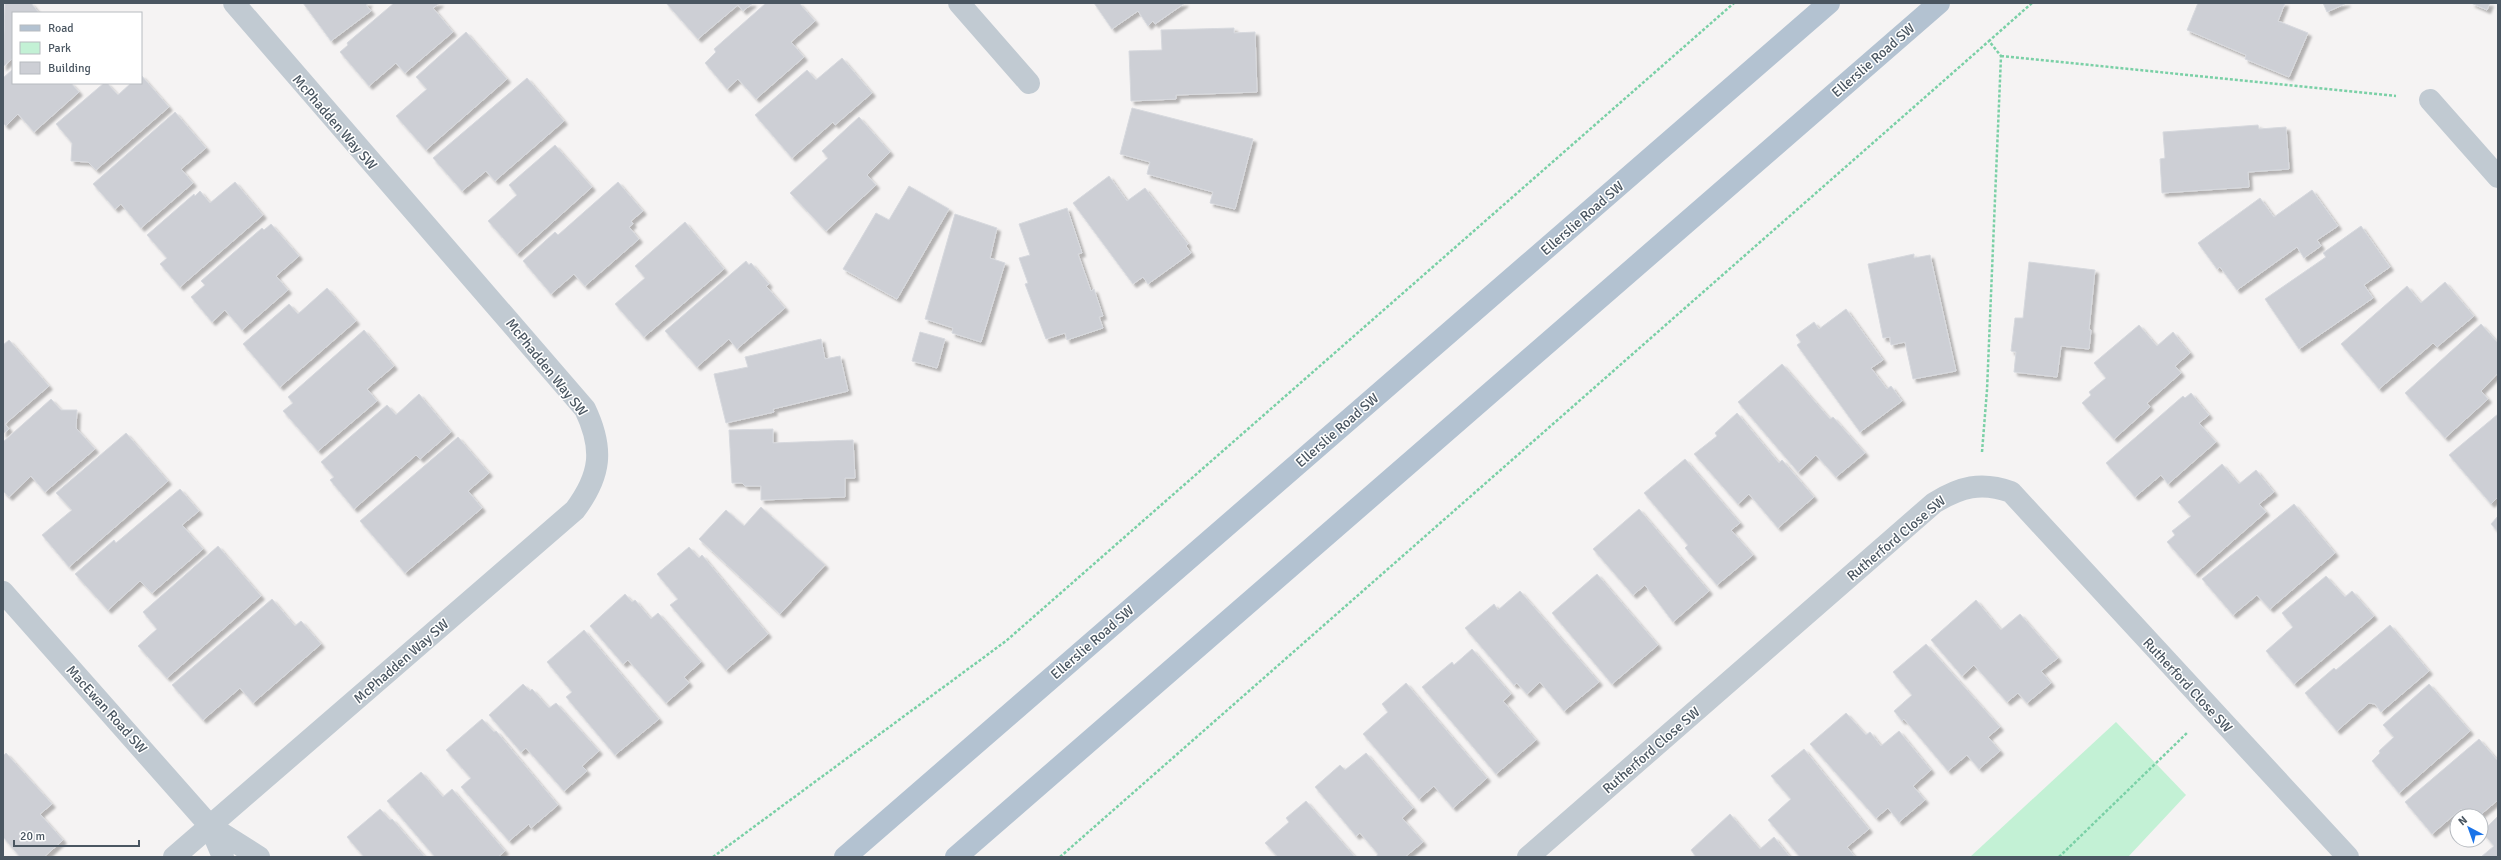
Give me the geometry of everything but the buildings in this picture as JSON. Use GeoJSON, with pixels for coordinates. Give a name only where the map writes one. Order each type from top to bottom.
{"type":"FeatureCollection","features":[{"type":"Feature","properties":{"kind":"main road","name":"Ellerslie Road SW"},"geometry":{"type":"LineString","coordinates":[[845,857],[1829,3]]}},
{"type":"Feature","properties":{"kind":"main road","name":"Ellerslie Road SW"},"geometry":{"type":"LineString","coordinates":[[956,857],[1939,3]]}},
{"type":"Feature","properties":{"kind":"street","name":"McPhadden Way SW"},"geometry":{"type":"LineString","coordinates":[[174,857],[575,510],[589,492],[597,469],[598,447],[594,428],[585,409],[234,3]]}},
{"type":"Feature","properties":{"kind":"street"},"geometry":{"type":"LineString","coordinates":[[959,3],[1029,83]]}},
{"type":"Feature","properties":{"kind":"street"},"geometry":{"type":"LineString","coordinates":[[2430,100],[2498,177]]}},
{"type":"Feature","properties":{"kind":"street","name":"Rutherford Close SW"},"geometry":{"type":"LineString","coordinates":[[1528,857],[1934,503],[1951,493],[1979,485],[1996,487],[2011,492],[2348,857]]}},
{"type":"Feature","properties":{"kind":"street","name":"MacEwan Road SW"},"geometry":{"type":"LineString","coordinates":[[3,592],[210,826],[260,857]]}},
{"type":"Feature","properties":{"kind":"street","name":"MacEwan Road SW"},"geometry":{"type":"LineString","coordinates":[[210,826],[223,857]]}},
{"type":"Feature","properties":{"kind":"path"},"geometry":{"type":"LineString","coordinates":[[713,857],[1006,641],[1734,3]]}},
{"type":"Feature","properties":{"kind":"path"},"geometry":{"type":"LineString","coordinates":[[1060,857],[2032,3]]}},
{"type":"Feature","properties":{"kind":"path"},"geometry":{"type":"LineString","coordinates":[[1979,485],[1987,390],[2001,56],[1989,41]]}},
{"type":"Feature","properties":{"kind":"path"},"geometry":{"type":"LineString","coordinates":[[2001,56],[2430,100]]}},
{"type":"Feature","properties":{"kind":"path"},"geometry":{"type":"LineString","coordinates":[[2059,857],[2212,710]]}},
{"type":"Feature","properties":{"kind":"green space"},"geometry":{"type":"Polygon","coordinates":[[[2116,722],[2186,795],[2128,857],[1970,857],[2116,722]]]}}]}
